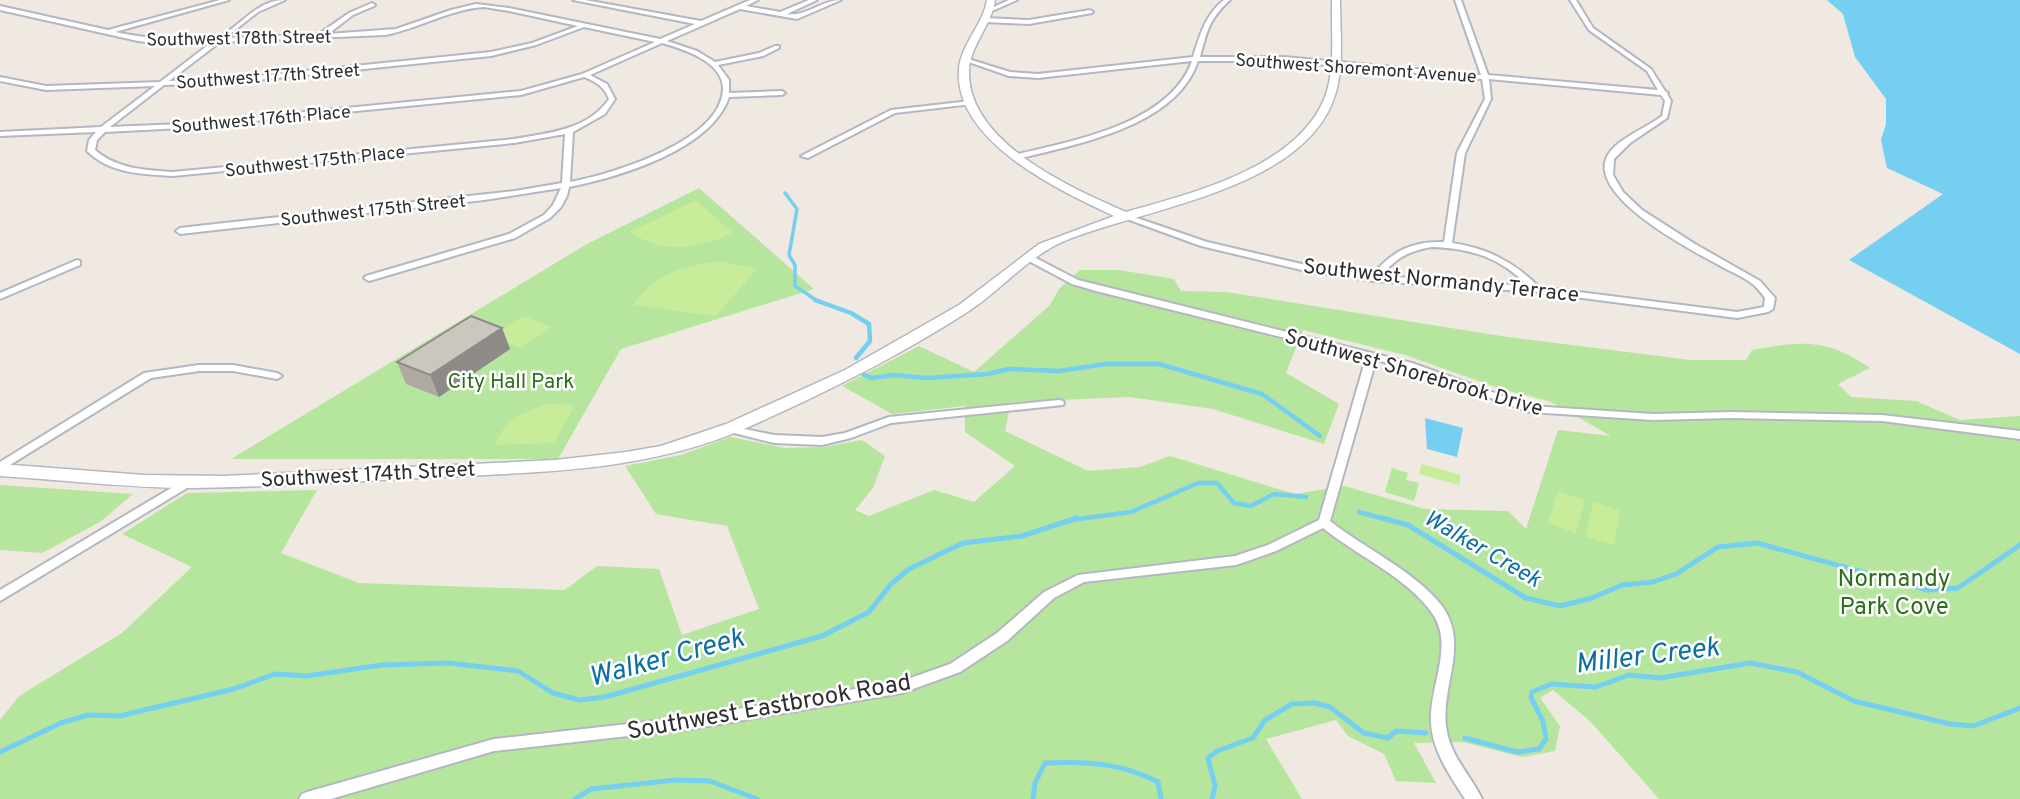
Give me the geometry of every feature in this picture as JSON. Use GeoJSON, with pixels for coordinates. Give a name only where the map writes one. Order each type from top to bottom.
{"type":"FeatureCollection","features":[{"type":"Feature","properties":{"kind":"street"},"geometry":{"type":"LineString","coordinates":[[106,33],[226,0]]}},
{"type":"Feature","properties":{"kind":"street"},"geometry":{"type":"LineString","coordinates":[[103,130],[256,11],[282,0]]}},
{"type":"Feature","properties":{"kind":"street"},"geometry":{"type":"LineString","coordinates":[[576,0],[701,23]]}},
{"type":"Feature","properties":{"kind":"street","name":"Southwest 176th Place"},"geometry":{"type":"LineString","coordinates":[[0,134],[182,126],[521,93],[584,75],[755,0]]}},
{"type":"Feature","properties":{"kind":"street"},"geometry":{"type":"LineString","coordinates":[[780,15],[814,0]]}},
{"type":"Feature","properties":{"kind":"street"},"geometry":{"type":"LineString","coordinates":[[740,7],[790,17],[804,16],[838,0]]}},
{"type":"Feature","properties":{"kind":"street"},"geometry":{"type":"LineString","coordinates":[[988,10],[1014,0]]}},
{"type":"Feature","properties":{"kind":"street"},"geometry":{"type":"LineString","coordinates":[[1017,157],[1090,138],[1155,108],[1186,83],[1211,15],[1227,0]]}},
{"type":"Feature","properties":{"kind":"street","name":"Southwest 174th Street"},"geometry":{"type":"LineString","coordinates":[[0,468],[188,482],[620,461],[656,454],[730,429],[892,352],[974,302],[1030,258],[1062,238],[1219,187],[1277,157],[1311,127],[1330,97],[1336,0]]}},
{"type":"Feature","properties":{"kind":"street"},"geometry":{"type":"LineString","coordinates":[[1448,244],[1459,161],[1488,99],[1485,77],[1458,0]]}},
{"type":"Feature","properties":{"kind":"street"},"geometry":{"type":"LineString","coordinates":[[1573,0],[1586,24],[1639,62],[1665,93]]}},
{"type":"Feature","properties":{"kind":"street"},"geometry":{"type":"LineString","coordinates":[[319,37],[351,14],[372,5]]}},
{"type":"Feature","properties":{"kind":"street","name":"Southwest 178th Street"},"geometry":{"type":"LineString","coordinates":[[0,8],[152,41],[319,37],[397,32],[481,6],[583,26]]}},
{"type":"Feature","properties":{"kind":"street"},"geometry":{"type":"LineString","coordinates":[[988,10],[1029,22],[1090,12]]}},
{"type":"Feature","properties":{"kind":"street","name":"Southwest Normandy Terrace"},"geometry":{"type":"LineString","coordinates":[[988,10],[963,72],[970,103],[992,134],[1017,157],[1084,198],[1128,218],[1263,259],[1374,278],[1536,289],[1737,315],[1763,312],[1768,309],[1770,298],[1757,283],[1630,206],[1611,185],[1607,173],[1612,155],[1665,117],[1668,107],[1665,93]]}},
{"type":"Feature","properties":{"kind":"street"},"geometry":{"type":"LineString","coordinates":[[583,26],[661,41],[715,64],[761,55],[777,47]]}},
{"type":"Feature","properties":{"kind":"street","name":"Southwest 177th Street"},"geometry":{"type":"LineString","coordinates":[[0,79],[46,88],[228,82],[444,61],[534,44],[583,26]]}},
{"type":"Feature","properties":{"kind":"street","name":"Southwest Shoremont Avenue"},"geometry":{"type":"LineString","coordinates":[[966,60],[1009,74],[1038,76],[1194,59],[1246,58],[1334,62],[1665,93]]}},
{"type":"Feature","properties":{"kind":"street"},"geometry":{"type":"LineString","coordinates":[[715,64],[726,82],[727,95],[782,93]]}},
{"type":"Feature","properties":{"kind":"street"},"geometry":{"type":"LineString","coordinates":[[369,278],[512,236],[534,226],[557,208],[566,186],[569,131],[603,113],[612,99],[610,90],[603,83],[584,75]]}},
{"type":"Feature","properties":{"kind":"street","name":"Southwest 175th Street"},"geometry":{"type":"LineString","coordinates":[[180,232],[566,186],[641,164],[683,142],[712,120],[727,95]]}},
{"type":"Feature","properties":{"kind":"street"},"geometry":{"type":"LineString","coordinates":[[804,156],[893,111],[970,103]]}},
{"type":"Feature","properties":{"kind":"street","name":"Southwest 175th Place"},"geometry":{"type":"LineString","coordinates":[[103,130],[93,140],[91,151],[105,162],[136,171],[173,174],[514,141],[569,131]]}},
{"type":"Feature","properties":{"kind":"street"},"geometry":{"type":"LineString","coordinates":[[1374,278],[1395,254],[1409,247],[1448,244],[1512,265],[1524,273],[1536,289]]}},
{"type":"Feature","properties":{"kind":"street","name":"Southwest Shorebrook Drive"},"geometry":{"type":"LineString","coordinates":[[1030,258],[1075,282],[1372,355],[1530,409],[1653,417],[1731,415],[1882,418],[2020,435]]}},
{"type":"Feature","properties":{"kind":"street"},"geometry":{"type":"LineString","coordinates":[[0,296],[77,262]]}},
{"type":"Feature","properties":{"kind":"street"},"geometry":{"type":"LineString","coordinates":[[1372,355],[1324,522],[1422,594],[1446,625],[1450,645],[1437,720],[1440,740],[1474,799]]}},
{"type":"Feature","properties":{"kind":"street"},"geometry":{"type":"LineString","coordinates":[[0,468],[148,375],[199,368],[233,368],[277,376]]}},
{"type":"Feature","properties":{"kind":"street"},"geometry":{"type":"LineString","coordinates":[[730,429],[774,439],[822,441],[903,418],[1059,403]]}},
{"type":"Feature","properties":{"kind":"street"},"geometry":{"type":"LineString","coordinates":[[0,596],[188,482]]}},
{"type":"Feature","properties":{"kind":"street","name":"Southwest Eastbrook Road"},"geometry":{"type":"LineString","coordinates":[[307,799],[494,745],[690,723],[902,687],[955,668],[1002,637],[1049,595],[1082,578],[1236,560],[1272,548],[1324,522]]}},
{"type":"Feature","properties":{"kind":"green space","name":"City Hall Park"},"geometry":{"type":"Polygon","coordinates":[[[699,188],[814,289],[621,349],[558,459],[231,459],[587,244],[699,188]]]}},
{"type":"Feature","properties":{"kind":"green space"},"geometry":{"type":"Polygon","coordinates":[[[696,200],[733,233],[694,246],[668,247],[630,232],[696,200]]]}},
{"type":"Feature","properties":{"kind":"green space"},"geometry":{"type":"Polygon","coordinates":[[[718,261],[757,269],[716,316],[633,305],[660,278],[691,266],[718,261]]]}},
{"type":"Feature","properties":{"kind":"green space","name":"Normandy Park Cove"},"geometry":{"type":"Polygon","coordinates":[[[1080,270],[1119,270],[1174,279],[1181,291],[1226,292],[1501,336],[1690,360],[1746,360],[1752,350],[1813,344],[1840,351],[1870,368],[1838,384],[1851,397],[1916,401],[1960,420],[2020,416],[2020,430],[2006,431],[2020,441],[2020,799],[1659,799],[1591,722],[1553,690],[1540,698],[1560,726],[1555,751],[1522,757],[1463,742],[1414,743],[1436,783],[1396,781],[1384,754],[1348,736],[1336,720],[1266,739],[1302,799],[0,799],[0,720],[19,696],[122,633],[192,567],[122,534],[187,493],[317,490],[281,553],[359,583],[565,590],[597,566],[659,569],[682,635],[759,609],[727,526],[656,514],[625,466],[681,455],[730,437],[785,448],[824,447],[862,440],[885,456],[873,488],[855,510],[869,516],[934,490],[974,502],[1015,466],[965,432],[965,406],[892,414],[842,386],[919,346],[974,372],[1050,305],[1059,289],[1080,270]],[[1303,330],[1286,373],[1339,404],[1324,444],[1213,409],[1130,397],[1011,402],[1005,431],[1088,471],[1140,467],[1170,456],[1295,494],[1344,486],[1425,509],[1508,511],[1526,529],[1558,430],[1611,436],[1549,401],[1501,389],[1405,355],[1303,330]]]}},
{"type":"Feature","properties":{"kind":"green space"},"geometry":{"type":"Polygon","coordinates":[[[523,316],[552,327],[521,348],[492,336],[523,316]]]}},
{"type":"Feature","properties":{"kind":"green space"},"geometry":{"type":"Polygon","coordinates":[[[547,404],[575,405],[554,443],[496,445],[499,436],[515,418],[547,404]]]}},
{"type":"Feature","properties":{"kind":"green space"},"geometry":{"type":"Polygon","coordinates":[[[1422,464],[1461,475],[1459,485],[1419,474],[1422,464]]]}},
{"type":"Feature","properties":{"kind":"green space"},"geometry":{"type":"Polygon","coordinates":[[[1392,468],[1408,473],[1406,480],[1419,483],[1414,501],[1385,492],[1392,468]]]}},
{"type":"Feature","properties":{"kind":"green space"},"geometry":{"type":"Polygon","coordinates":[[[0,485],[133,494],[100,522],[42,553],[0,550],[0,485]]]}},
{"type":"Feature","properties":{"kind":"green space"},"geometry":{"type":"Polygon","coordinates":[[[1558,491],[1585,500],[1576,533],[1548,523],[1558,491]]]}},
{"type":"Feature","properties":{"kind":"green space"},"geometry":{"type":"Polygon","coordinates":[[[1593,502],[1620,511],[1614,545],[1585,536],[1593,502]]]}},
{"type":"Feature","properties":{"kind":"water"},"geometry":{"type":"Polygon","coordinates":[[[1827,0],[2020,0],[2020,354],[1849,260],[1943,194],[1887,168],[1881,140],[1886,124],[1886,99],[1855,57],[1843,14],[1827,0]]]}},
{"type":"Feature","properties":{"kind":"water"},"geometry":{"type":"Polygon","coordinates":[[[1425,418],[1463,428],[1457,457],[1427,449],[1425,418]]]}},
{"type":"Feature","properties":{"kind":"building"},"geometry":{"type":"Polygon","coordinates":[[[471,316],[502,328],[430,375],[397,362],[471,316]]]}},
{"type":"Feature","properties":{"kind":"waterway"},"geometry":{"type":"LineString","coordinates":[[785,193],[797,209],[789,255],[795,265],[795,286],[817,301]]}},
{"type":"Feature","properties":{"kind":"waterway"},"geometry":{"type":"LineString","coordinates":[[817,301],[851,313],[869,324],[870,341],[856,358]]}},
{"type":"Feature","properties":{"kind":"waterway"},"geometry":{"type":"LineString","coordinates":[[863,374],[871,378],[894,375],[927,378],[988,374],[1009,369],[1059,371],[1106,364],[1159,364],[1262,394],[1320,436]]}},
{"type":"Feature","properties":{"kind":"waterway","name":"Walker Creek"},"geometry":{"type":"LineString","coordinates":[[1071,520],[1131,512],[1198,483],[1217,483],[1234,503],[1251,506],[1274,494],[1306,497]]}},
{"type":"Feature","properties":{"kind":"waterway","name":"Walker Creek"},"geometry":{"type":"LineString","coordinates":[[1359,512],[1388,520]]}},
{"type":"Feature","properties":{"kind":"waterway","name":"Walker Creek"},"geometry":{"type":"LineString","coordinates":[[0,752],[61,723],[88,715],[119,716],[234,689],[275,674],[307,676],[382,665],[448,663],[518,671],[553,693],[579,700],[605,697],[822,636],[869,612],[891,584],[909,569],[963,543],[1022,536],[1077,518]]}},
{"type":"Feature","properties":{"kind":"waterway","name":"Walker Creek"},"geometry":{"type":"LineString","coordinates":[[1382,518],[1408,525],[1526,598],[1560,606],[1592,598],[1622,585],[1653,582],[1676,574],[1718,547],[1757,543],[1928,590],[1958,588],[2020,545]]}},
{"type":"Feature","properties":{"kind":"waterway","name":"Miller Creek"},"geometry":{"type":"LineString","coordinates":[[1465,738],[1517,752],[1539,749],[1546,739],[1543,721],[1531,698],[1532,692],[1551,684],[1596,687],[1629,675],[1660,678],[1750,663],[1797,672],[1854,701],[1950,724],[1973,726],[2020,708]]}},
{"type":"Feature","properties":{"kind":"waterway","name":"Miller Creek"},"geometry":{"type":"LineString","coordinates":[[1212,799],[1215,786],[1208,758],[1217,751],[1253,738],[1265,720],[1292,704],[1315,703],[1330,707],[1364,733],[1388,738],[1396,731],[1426,733]]}},
{"type":"Feature","properties":{"kind":"waterway","name":"Miller Creek"},"geometry":{"type":"LineString","coordinates":[[1033,799],[1035,783],[1045,763],[1074,762],[1117,767],[1144,776],[1158,782],[1161,799]]}},
{"type":"Feature","properties":{"kind":"waterway","name":"Miller Creek"},"geometry":{"type":"LineString","coordinates":[[575,799],[591,789],[676,780],[710,781],[757,799]]}}]}
